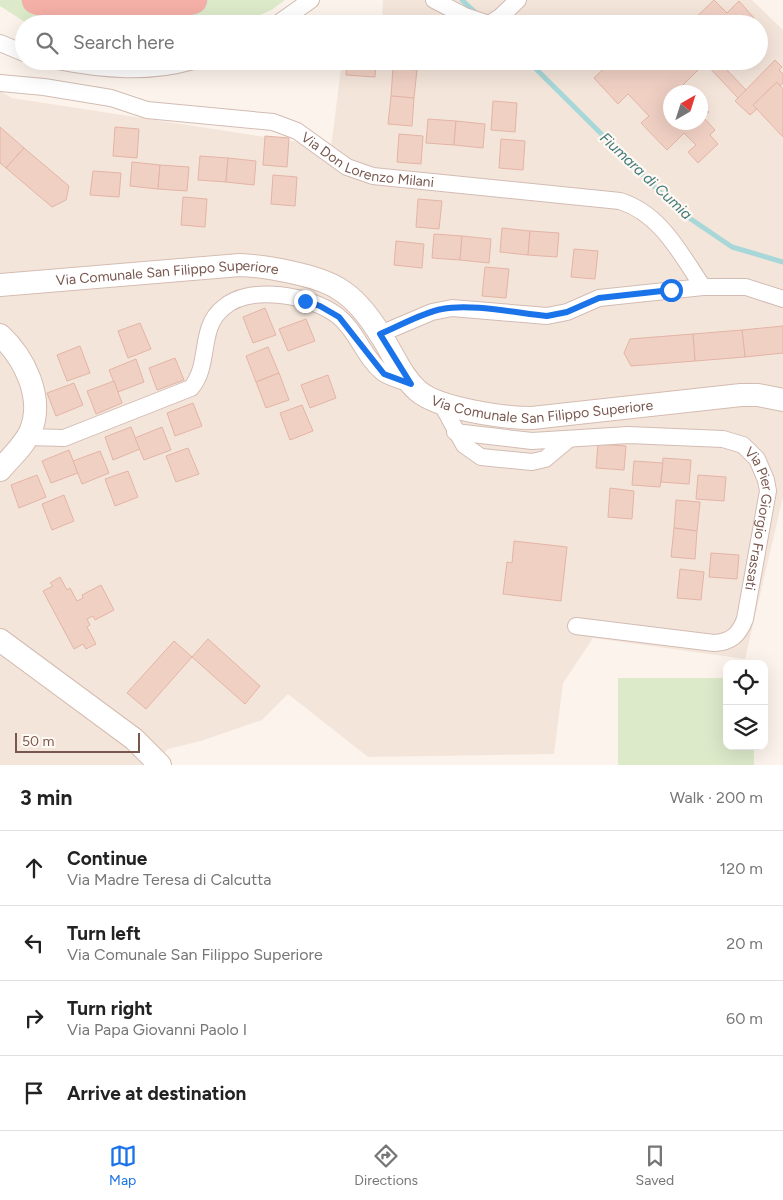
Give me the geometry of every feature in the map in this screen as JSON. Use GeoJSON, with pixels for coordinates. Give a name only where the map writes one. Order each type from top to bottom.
{"type":"FeatureCollection","features":[{"type":"Feature","properties":{"kind":"highway"},"geometry":{"type":"LineString","coordinates":[[36,0],[64,8],[112,12],[150,10],[193,0]]}},
{"type":"Feature","properties":{"kind":"highway"},"geometry":{"type":"LineString","coordinates":[[110,0],[138,0]]}},
{"type":"Feature","properties":{"kind":"street"},"geometry":{"type":"LineString","coordinates":[[290,15],[311,0]]}},
{"type":"Feature","properties":{"kind":"street"},"geometry":{"type":"LineString","coordinates":[[434,0],[462,15]]}},
{"type":"Feature","properties":{"kind":"street"},"geometry":{"type":"LineString","coordinates":[[502,15],[518,0]]}},
{"type":"Feature","properties":{"kind":"street"},"geometry":{"type":"LineString","coordinates":[[0,43],[15,49]]}},
{"type":"Feature","properties":{"kind":"street","name":"Via Don Lorenzo Milani"},"geometry":{"type":"LineString","coordinates":[[0,83],[44,87],[111,98],[146,110],[273,122],[297,131],[347,167],[373,176],[620,201],[640,209],[659,225],[703,287]]}},
{"type":"Feature","properties":{"kind":"street","name":"Via Comunale San Filippo Superiore"},"geometry":{"type":"LineString","coordinates":[[0,285],[224,266],[252,266],[330,284],[350,297],[380,334],[411,384],[420,393],[441,403],[518,418],[742,395],[758,395],[783,400]]}},
{"type":"Feature","properties":{"kind":"street"},"geometry":{"type":"LineString","coordinates":[[380,334],[442,309],[464,308],[547,316],[567,312],[599,298],[703,287],[746,287],[783,299]]}},
{"type":"Feature","properties":{"kind":"street"},"geometry":{"type":"LineString","coordinates":[[27,437],[64,438],[191,388],[199,375],[208,334],[216,315],[232,302],[260,294],[284,296],[331,311],[347,325],[369,357],[384,374],[411,384]]}},
{"type":"Feature","properties":{"kind":"street"},"geometry":{"type":"LineString","coordinates":[[0,335],[21,359],[30,383],[34,413],[27,437],[0,470]]}},
{"type":"Feature","properties":{"kind":"street","name":"Via Pier Giorgio Frassati"},"geometry":{"type":"LineString","coordinates":[[441,403],[455,432],[532,441],[645,435],[734,441],[758,459],[768,490],[744,619],[741,629],[730,640],[714,643],[576,626]]}},
{"type":"Feature","properties":{"kind":"street"},"geometry":{"type":"LineString","coordinates":[[0,640],[134,739],[160,765]]}},
{"type":"Feature","properties":{"kind":"shaded area"},"geometry":{"type":"Polygon","coordinates":[[[383,0],[752,0],[768,15],[382,15],[383,0]]]}},
{"type":"Feature","properties":{"kind":"shaded area"},"geometry":{"type":"Polygon","coordinates":[[[768,15],[783,30],[783,497],[745,659],[593,638],[563,683],[554,754],[368,757],[288,694],[262,720],[201,741],[168,749],[154,765],[0,765],[0,91],[12,98],[331,147],[341,70],[768,70],[768,15]]]}},
{"type":"Feature","properties":{"kind":"green space"},"geometry":{"type":"Polygon","coordinates":[[[0,0],[285,0],[260,15],[15,16],[0,6],[0,0]]]}},
{"type":"Feature","properties":{"kind":"green space"},"geometry":{"type":"Polygon","coordinates":[[[618,678],[723,678],[723,750],[754,750],[754,765],[618,765],[618,678]]]}},
{"type":"Feature","properties":{"kind":"building"},"geometry":{"type":"Polygon","coordinates":[[[714,0],[727,13],[739,1],[751,15],[698,15],[714,0]]]}},
{"type":"Feature","properties":{"kind":"building"},"geometry":{"type":"Polygon","coordinates":[[[775,60],[782,67],[779,70],[783,74],[783,83],[780,86],[777,82],[753,105],[757,109],[750,115],[735,101],[765,70],[768,70],[768,67],[775,60]]]}},
{"type":"Feature","properties":{"kind":"building"},"geometry":{"type":"Polygon","coordinates":[[[346,70],[375,70],[375,77],[346,75],[346,70]]]}},
{"type":"Feature","properties":{"kind":"building"},"geometry":{"type":"Polygon","coordinates":[[[393,70],[417,70],[414,98],[391,96],[393,70]]]}},
{"type":"Feature","properties":{"kind":"building"},"geometry":{"type":"Polygon","coordinates":[[[602,70],[698,70],[683,85],[663,85],[663,130],[708,130],[708,122],[715,130],[710,135],[718,144],[698,163],[688,152],[696,145],[684,133],[667,150],[641,123],[649,116],[628,94],[618,104],[594,78],[602,70]]]}},
{"type":"Feature","properties":{"kind":"building"},"geometry":{"type":"Polygon","coordinates":[[[712,70],[727,70],[746,90],[738,98],[712,70]]]}},
{"type":"Feature","properties":{"kind":"building"},"geometry":{"type":"Polygon","coordinates":[[[777,82],[783,89],[783,137],[753,105],[777,82]]]}},
{"type":"Feature","properties":{"kind":"building"},"geometry":{"type":"Polygon","coordinates":[[[391,96],[414,98],[412,126],[388,124],[391,96]]]}},
{"type":"Feature","properties":{"kind":"building"},"geometry":{"type":"Polygon","coordinates":[[[493,101],[517,103],[515,132],[491,130],[493,101]]]}},
{"type":"Feature","properties":{"kind":"building"},"geometry":{"type":"Polygon","coordinates":[[[428,119],[456,121],[454,145],[426,143],[428,119]]]}},
{"type":"Feature","properties":{"kind":"building"},"geometry":{"type":"Polygon","coordinates":[[[456,121],[485,124],[483,148],[454,145],[456,121]]]}},
{"type":"Feature","properties":{"kind":"building"},"geometry":{"type":"Polygon","coordinates":[[[0,127],[24,148],[6,168],[0,163],[0,127]]]}},
{"type":"Feature","properties":{"kind":"building"},"geometry":{"type":"Polygon","coordinates":[[[115,127],[139,129],[137,158],[113,156],[115,127]]]}},
{"type":"Feature","properties":{"kind":"building"},"geometry":{"type":"Polygon","coordinates":[[[399,134],[423,136],[421,164],[397,162],[399,134]]]}},
{"type":"Feature","properties":{"kind":"building"},"geometry":{"type":"Polygon","coordinates":[[[265,136],[289,138],[287,167],[263,165],[265,136]]]}},
{"type":"Feature","properties":{"kind":"building"},"geometry":{"type":"Polygon","coordinates":[[[501,139],[525,141],[523,170],[499,168],[501,139]]]}},
{"type":"Feature","properties":{"kind":"building"},"geometry":{"type":"Polygon","coordinates":[[[24,148],[69,186],[66,200],[52,207],[6,168],[24,148]]]}},
{"type":"Feature","properties":{"kind":"building"},"geometry":{"type":"Polygon","coordinates":[[[200,156],[228,158],[226,182],[198,180],[200,156]]]}},
{"type":"Feature","properties":{"kind":"building"},"geometry":{"type":"Polygon","coordinates":[[[228,158],[256,161],[254,185],[226,182],[228,158]]]}},
{"type":"Feature","properties":{"kind":"building"},"geometry":{"type":"Polygon","coordinates":[[[132,162],[160,165],[158,189],[130,186],[132,162]]]}},
{"type":"Feature","properties":{"kind":"building"},"geometry":{"type":"Polygon","coordinates":[[[160,165],[189,167],[187,191],[158,189],[160,165]]]}},
{"type":"Feature","properties":{"kind":"building"},"geometry":{"type":"Polygon","coordinates":[[[93,171],[121,173],[119,197],[90,195],[93,171]]]}},
{"type":"Feature","properties":{"kind":"building"},"geometry":{"type":"Polygon","coordinates":[[[273,175],[297,177],[295,206],[271,204],[273,175]]]}},
{"type":"Feature","properties":{"kind":"building"},"geometry":{"type":"Polygon","coordinates":[[[183,197],[207,199],[205,227],[181,225],[183,197]]]}},
{"type":"Feature","properties":{"kind":"building"},"geometry":{"type":"Polygon","coordinates":[[[418,199],[442,201],[439,229],[416,227],[418,199]]]}},
{"type":"Feature","properties":{"kind":"building"},"geometry":{"type":"Polygon","coordinates":[[[502,228],[530,231],[528,255],[500,252],[502,228]]]}},
{"type":"Feature","properties":{"kind":"building"},"geometry":{"type":"Polygon","coordinates":[[[530,231],[559,233],[557,257],[528,255],[530,231]]]}},
{"type":"Feature","properties":{"kind":"building"},"geometry":{"type":"Polygon","coordinates":[[[434,234],[462,236],[460,260],[432,258],[434,234]]]}},
{"type":"Feature","properties":{"kind":"building"},"geometry":{"type":"Polygon","coordinates":[[[462,236],[491,239],[489,263],[460,260],[462,236]]]}},
{"type":"Feature","properties":{"kind":"building"},"geometry":{"type":"Polygon","coordinates":[[[396,241],[424,244],[422,268],[394,265],[396,241]]]}},
{"type":"Feature","properties":{"kind":"building"},"geometry":{"type":"Polygon","coordinates":[[[574,249],[598,251],[595,279],[571,277],[574,249]]]}},
{"type":"Feature","properties":{"kind":"building"},"geometry":{"type":"Polygon","coordinates":[[[485,267],[509,269],[506,298],[482,296],[485,267]]]}},
{"type":"Feature","properties":{"kind":"building"},"geometry":{"type":"Polygon","coordinates":[[[265,308],[276,335],[253,343],[243,317],[265,308]]]}},
{"type":"Feature","properties":{"kind":"building"},"geometry":{"type":"Polygon","coordinates":[[[306,319],[315,341],[288,351],[279,329],[306,319]]]}},
{"type":"Feature","properties":{"kind":"building"},"geometry":{"type":"Polygon","coordinates":[[[140,323],[151,349],[128,358],[118,331],[140,323]]]}},
{"type":"Feature","properties":{"kind":"building"},"geometry":{"type":"Polygon","coordinates":[[[783,326],[783,353],[745,357],[742,330],[783,326]]]}},
{"type":"Feature","properties":{"kind":"building"},"geometry":{"type":"Polygon","coordinates":[[[742,330],[745,357],[695,361],[693,334],[742,330]]]}},
{"type":"Feature","properties":{"kind":"building"},"geometry":{"type":"Polygon","coordinates":[[[693,334],[695,361],[631,366],[624,353],[630,339],[693,334]]]}},
{"type":"Feature","properties":{"kind":"building"},"geometry":{"type":"Polygon","coordinates":[[[80,346],[90,373],[67,381],[57,355],[80,346]]]}},
{"type":"Feature","properties":{"kind":"building"},"geometry":{"type":"Polygon","coordinates":[[[268,347],[279,373],[256,382],[246,356],[268,347]]]}},
{"type":"Feature","properties":{"kind":"building"},"geometry":{"type":"Polygon","coordinates":[[[175,358],[184,380],[157,390],[149,368],[175,358]]]}},
{"type":"Feature","properties":{"kind":"building"},"geometry":{"type":"Polygon","coordinates":[[[136,359],[144,382],[118,392],[109,370],[136,359]]]}},
{"type":"Feature","properties":{"kind":"building"},"geometry":{"type":"Polygon","coordinates":[[[279,373],[289,400],[266,408],[256,382],[279,373]]]}},
{"type":"Feature","properties":{"kind":"building"},"geometry":{"type":"Polygon","coordinates":[[[328,375],[336,398],[310,408],[301,385],[328,375]]]}},
{"type":"Feature","properties":{"kind":"building"},"geometry":{"type":"Polygon","coordinates":[[[114,381],[122,403],[96,414],[87,391],[114,381]]]}},
{"type":"Feature","properties":{"kind":"building"},"geometry":{"type":"Polygon","coordinates":[[[74,383],[83,405],[56,416],[47,393],[74,383]]]}},
{"type":"Feature","properties":{"kind":"building"},"geometry":{"type":"Polygon","coordinates":[[[193,403],[202,426],[175,436],[167,413],[193,403]]]}},
{"type":"Feature","properties":{"kind":"building"},"geometry":{"type":"Polygon","coordinates":[[[302,405],[313,431],[290,440],[280,413],[302,405]]]}},
{"type":"Feature","properties":{"kind":"building"},"geometry":{"type":"Polygon","coordinates":[[[131,427],[140,449],[113,460],[105,437],[131,427]]]}},
{"type":"Feature","properties":{"kind":"building"},"geometry":{"type":"Polygon","coordinates":[[[162,427],[171,450],[144,460],[135,438],[162,427]]]}},
{"type":"Feature","properties":{"kind":"building"},"geometry":{"type":"Polygon","coordinates":[[[598,444],[626,446],[624,470],[596,468],[598,444]]]}},
{"type":"Feature","properties":{"kind":"building"},"geometry":{"type":"Polygon","coordinates":[[[188,448],[199,474],[176,482],[166,456],[188,448]]]}},
{"type":"Feature","properties":{"kind":"building"},"geometry":{"type":"Polygon","coordinates":[[[69,450],[78,473],[51,483],[42,461],[69,450]]]}},
{"type":"Feature","properties":{"kind":"building"},"geometry":{"type":"Polygon","coordinates":[[[100,451],[109,473],[82,484],[73,461],[100,451]]]}},
{"type":"Feature","properties":{"kind":"building"},"geometry":{"type":"Polygon","coordinates":[[[663,458],[691,460],[689,484],[661,482],[663,458]]]}},
{"type":"Feature","properties":{"kind":"building"},"geometry":{"type":"Polygon","coordinates":[[[634,461],[663,463],[660,487],[632,485],[634,461]]]}},
{"type":"Feature","properties":{"kind":"building"},"geometry":{"type":"Polygon","coordinates":[[[128,471],[138,497],[115,506],[105,479],[128,471]]]}},
{"type":"Feature","properties":{"kind":"building"},"geometry":{"type":"Polygon","coordinates":[[[37,475],[46,497],[19,508],[11,485],[37,475]]]}},
{"type":"Feature","properties":{"kind":"building"},"geometry":{"type":"Polygon","coordinates":[[[698,475],[726,477],[724,501],[696,499],[698,475]]]}},
{"type":"Feature","properties":{"kind":"building"},"geometry":{"type":"Polygon","coordinates":[[[610,488],[634,491],[632,519],[608,517],[610,488]]]}},
{"type":"Feature","properties":{"kind":"building"},"geometry":{"type":"Polygon","coordinates":[[[64,495],[74,521],[52,530],[42,504],[64,495]]]}},
{"type":"Feature","properties":{"kind":"building"},"geometry":{"type":"Polygon","coordinates":[[[676,500],[700,502],[697,531],[674,528],[676,500]]]}},
{"type":"Feature","properties":{"kind":"building"},"geometry":{"type":"Polygon","coordinates":[[[674,528],[697,531],[695,559],[671,557],[674,528]]]}},
{"type":"Feature","properties":{"kind":"building"},"geometry":{"type":"Polygon","coordinates":[[[514,541],[567,547],[561,601],[503,594],[507,562],[512,563],[514,541]]]}},
{"type":"Feature","properties":{"kind":"building"},"geometry":{"type":"Polygon","coordinates":[[[711,553],[739,555],[737,579],[709,577],[711,553]]]}},
{"type":"Feature","properties":{"kind":"building"},"geometry":{"type":"Polygon","coordinates":[[[680,569],[704,572],[701,600],[677,598],[680,569]]]}},
{"type":"Feature","properties":{"kind":"building"},"geometry":{"type":"Polygon","coordinates":[[[60,577],[67,590],[70,588],[77,601],[83,598],[82,595],[101,585],[114,610],[95,620],[93,616],[87,619],[90,625],[87,627],[96,644],[86,649],[83,644],[74,649],[43,591],[53,586],[50,583],[60,577]]]}},
{"type":"Feature","properties":{"kind":"building"},"geometry":{"type":"Polygon","coordinates":[[[208,639],[260,686],[245,704],[192,657],[208,639]]]}},
{"type":"Feature","properties":{"kind":"building"},"geometry":{"type":"Polygon","coordinates":[[[174,641],[192,657],[146,709],[127,693],[174,641]]]}},
{"type":"Feature","properties":{"kind":"waterway","name":"Fiumara di Cumia"},"geometry":{"type":"LineString","coordinates":[[462,0],[478,15]]}},
{"type":"Feature","properties":{"kind":"waterway","name":"Fiumara di Cumia"},"geometry":{"type":"LineString","coordinates":[[537,70],[679,211],[732,247],[783,262]]}},
{"type":"Feature","properties":{"kind":"route"},"geometry":{"type":"LineString","coordinates":[[305,301],[331,311],[339,317],[384,374],[411,384],[380,334],[418,317],[442,309],[452,308],[547,316],[567,312],[599,298],[671,290]]}}]}
